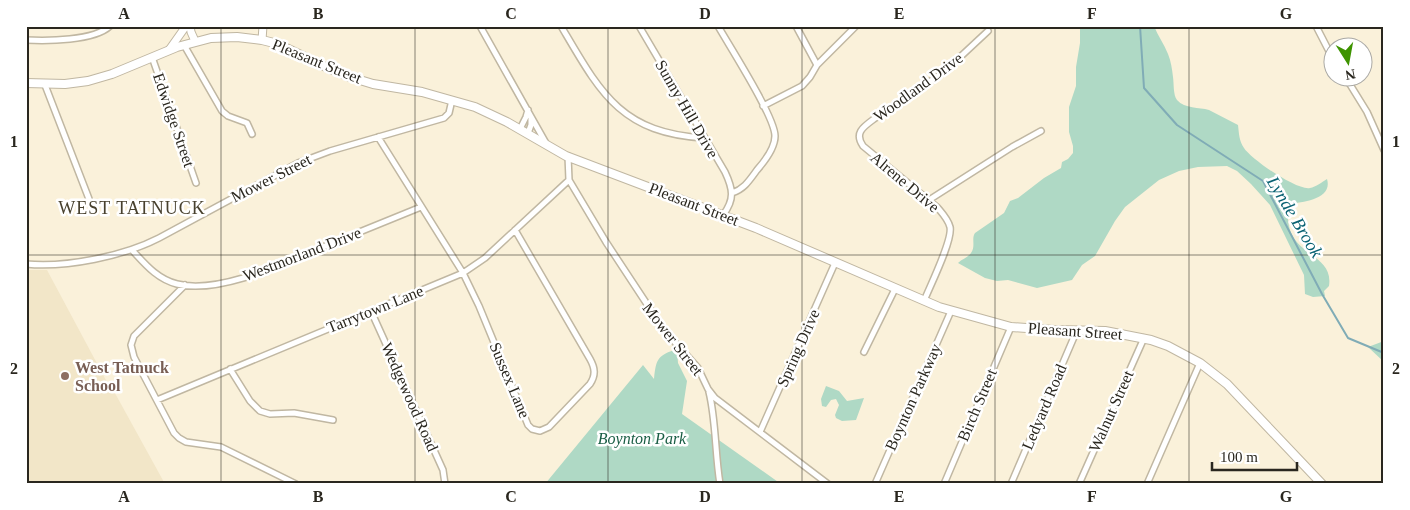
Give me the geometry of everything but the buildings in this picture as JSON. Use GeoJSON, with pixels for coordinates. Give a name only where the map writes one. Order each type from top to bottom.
{"type":"FeatureCollection","features":[{"type":"Feature","properties":{"kind":"main road"},"geometry":{"type":"LineString","coordinates":[[188,26],[195,41]]}},
{"type":"Feature","properties":{"kind":"main road"},"geometry":{"type":"LineString","coordinates":[[169,50],[188,26]]}},
{"type":"Feature","properties":{"kind":"main road"},"geometry":{"type":"LineString","coordinates":[[262,40],[263,26]]}},
{"type":"Feature","properties":{"kind":"main road","name":"Pleasant Street"},"geometry":{"type":"LineString","coordinates":[[26,83],[45,85],[76,83],[101,78],[195,41],[228,37],[262,40],[285,46],[350,77],[373,84],[422,92],[475,108],[520,129],[568,156],[723,215],[894,289],[951,311],[1011,327],[1105,331],[1144,338],[1168,346],[1200,363],[1227,384],[1322,484]]}},
{"type":"Feature","properties":{"kind":"street"},"geometry":{"type":"LineString","coordinates":[[26,40],[54,41],[72,39],[102,31],[110,26]]}},
{"type":"Feature","properties":{"kind":"street"},"geometry":{"type":"LineString","coordinates":[[480,26],[548,146]]}},
{"type":"Feature","properties":{"kind":"street"},"geometry":{"type":"LineString","coordinates":[[561,26],[601,91],[626,115],[656,131],[704,138]]}},
{"type":"Feature","properties":{"kind":"street","name":"Sunny Hill Drive"},"geometry":{"type":"LineString","coordinates":[[639,26],[725,172],[732,193]]}},
{"type":"Feature","properties":{"kind":"street"},"geometry":{"type":"LineString","coordinates":[[718,26],[763,106],[775,136],[774,144],[760,167],[744,188],[732,193],[732,200],[723,215]]}},
{"type":"Feature","properties":{"kind":"street"},"geometry":{"type":"LineString","coordinates":[[796,26],[817,65]]}},
{"type":"Feature","properties":{"kind":"street"},"geometry":{"type":"LineString","coordinates":[[763,106],[802,86],[817,65],[856,26]]}},
{"type":"Feature","properties":{"kind":"street"},"geometry":{"type":"LineString","coordinates":[[1316,26],[1322,38]]}},
{"type":"Feature","properties":{"kind":"street","name":"Woodland Drive"},"geometry":{"type":"LineString","coordinates":[[863,146],[859,138],[859,132],[863,127],[944,72],[988,31]]}},
{"type":"Feature","properties":{"kind":"street"},"geometry":{"type":"LineString","coordinates":[[184,45],[222,111],[228,116],[246,123],[252,134]]}},
{"type":"Feature","properties":{"kind":"street","name":"Edwidge Street"},"geometry":{"type":"LineString","coordinates":[[152,57],[196,183]]}},
{"type":"Feature","properties":{"kind":"street"},"geometry":{"type":"LineString","coordinates":[[45,85],[89,199]]}},
{"type":"Feature","properties":{"kind":"street"},"geometry":{"type":"LineString","coordinates":[[1352,88],[1367,112],[1384,150]]}},
{"type":"Feature","properties":{"kind":"street","name":"Mower Street"},"geometry":{"type":"LineString","coordinates":[[26,264],[58,264],[108,256],[153,242],[298,163],[330,151],[444,118],[449,113],[452,100]]}},
{"type":"Feature","properties":{"kind":"street"},"geometry":{"type":"LineString","coordinates":[[520,129],[528,109]]}},
{"type":"Feature","properties":{"kind":"street"},"geometry":{"type":"LineString","coordinates":[[528,134],[531,116]]}},
{"type":"Feature","properties":{"kind":"street"},"geometry":{"type":"LineString","coordinates":[[929,200],[1012,147],[1041,131]]}},
{"type":"Feature","properties":{"kind":"street","name":"Sussex Lane"},"geometry":{"type":"LineString","coordinates":[[378,137],[463,273],[528,425],[535,431],[546,429],[592,381],[595,372],[590,359],[515,230]]}},
{"type":"Feature","properties":{"kind":"street","name":"Alrene Drive"},"geometry":{"type":"LineString","coordinates":[[863,146],[929,200],[946,217],[950,224],[951,232],[924,301]]}},
{"type":"Feature","properties":{"kind":"street","name":"Mower Street"},"geometry":{"type":"LineString","coordinates":[[568,156],[569,180],[634,288],[664,330],[698,368],[708,389],[715,398],[828,484]]}},
{"type":"Feature","properties":{"kind":"street","name":"Tarrytown Lane"},"geometry":{"type":"LineString","coordinates":[[157,400],[463,273],[485,258],[569,180]]}},
{"type":"Feature","properties":{"kind":"street","name":"Westmorland Drive"},"geometry":{"type":"LineString","coordinates":[[132,250],[148,268],[172,283],[204,285],[266,270],[421,207]]}},
{"type":"Feature","properties":{"kind":"street","name":"Spring Drive"},"geometry":{"type":"LineString","coordinates":[[760,432],[835,263]]}},
{"type":"Feature","properties":{"kind":"street"},"geometry":{"type":"LineString","coordinates":[[185,285],[137,333],[131,342],[133,354],[174,433],[179,438],[190,443],[221,447],[296,484]]}},
{"type":"Feature","properties":{"kind":"street"},"geometry":{"type":"LineString","coordinates":[[864,352],[894,289]]}},
{"type":"Feature","properties":{"kind":"street","name":"Wedgewood Road"},"geometry":{"type":"LineString","coordinates":[[371,311],[443,470],[445,484]]}},
{"type":"Feature","properties":{"kind":"street","name":"Boynton Parkway"},"geometry":{"type":"LineString","coordinates":[[875,484],[951,311]]}},
{"type":"Feature","properties":{"kind":"street","name":"Birch Street"},"geometry":{"type":"LineString","coordinates":[[944,484],[1011,327]]}},
{"type":"Feature","properties":{"kind":"street","name":"Ledyard Road"},"geometry":{"type":"LineString","coordinates":[[1010,484],[1077,330]]}},
{"type":"Feature","properties":{"kind":"street","name":"Walnut Street"},"geometry":{"type":"LineString","coordinates":[[1079,484],[1144,338]]}},
{"type":"Feature","properties":{"kind":"street"},"geometry":{"type":"LineString","coordinates":[[1147,484],[1200,363]]}},
{"type":"Feature","properties":{"kind":"street"},"geometry":{"type":"LineString","coordinates":[[230,369],[250,401],[260,411],[270,414],[294,413],[333,420]]}},
{"type":"Feature","properties":{"kind":"street"},"geometry":{"type":"LineString","coordinates":[[708,389],[720,484]]}},
{"type":"Feature","properties":{"kind":"shaded area","name":"West Tatnuck School"},"geometry":{"type":"Polygon","coordinates":[[[26,270],[47,270],[108,384],[116,395],[165,484],[26,484],[26,270]]]}},
{"type":"Feature","properties":{"kind":"green space"},"geometry":{"type":"Polygon","coordinates":[[[1080,26],[1154,26],[1169,57],[1175,95],[1180,103],[1209,110],[1238,125],[1241,143],[1248,153],[1285,180],[1304,188],[1310,188],[1317,186],[1327,179],[1328,186],[1321,195],[1290,204],[1288,208],[1288,219],[1296,241],[1319,260],[1329,275],[1329,286],[1324,291],[1325,296],[1313,297],[1305,294],[1304,275],[1270,205],[1237,171],[1227,166],[1198,167],[1179,171],[1159,180],[1125,207],[1095,256],[1082,265],[1072,280],[1037,288],[1008,280],[997,281],[985,278],[958,263],[971,253],[975,233],[1004,213],[1010,201],[1018,198],[1044,178],[1061,168],[1062,162],[1073,153],[1069,132],[1069,107],[1076,86],[1080,26]]]}},
{"type":"Feature","properties":{"kind":"green space"},"geometry":{"type":"Polygon","coordinates":[[[1384,341],[1384,362],[1368,347],[1384,341]]]}},
{"type":"Feature","properties":{"kind":"green space","name":"Boynton Park"},"geometry":{"type":"Polygon","coordinates":[[[677,350],[678,363],[687,381],[682,414],[781,484],[545,484],[643,365],[654,379],[655,368],[660,357],[677,350]]]}},
{"type":"Feature","properties":{"kind":"green space"},"geometry":{"type":"Polygon","coordinates":[[[826,386],[839,391],[847,401],[864,398],[856,420],[842,421],[836,418],[835,415],[839,405],[836,399],[831,400],[826,407],[822,406],[821,399],[826,386]]]}},
{"type":"Feature","properties":{"kind":"waterway","name":"Lynde Brook"},"geometry":{"type":"LineString","coordinates":[[1140,26],[1144,88],[1177,125],[1263,181],[1322,294],[1348,338],[1384,353]]}},
{"type":"Feature","properties":{"kind":"place","name":"West Tatnuck School"},"geometry":{"type":"Point","coordinates":[65,376]}},
{"type":"Feature","properties":{"kind":"district","name":"WEST TATNUCK"},"geometry":{"type":"Point","coordinates":[132,208]}}]}
